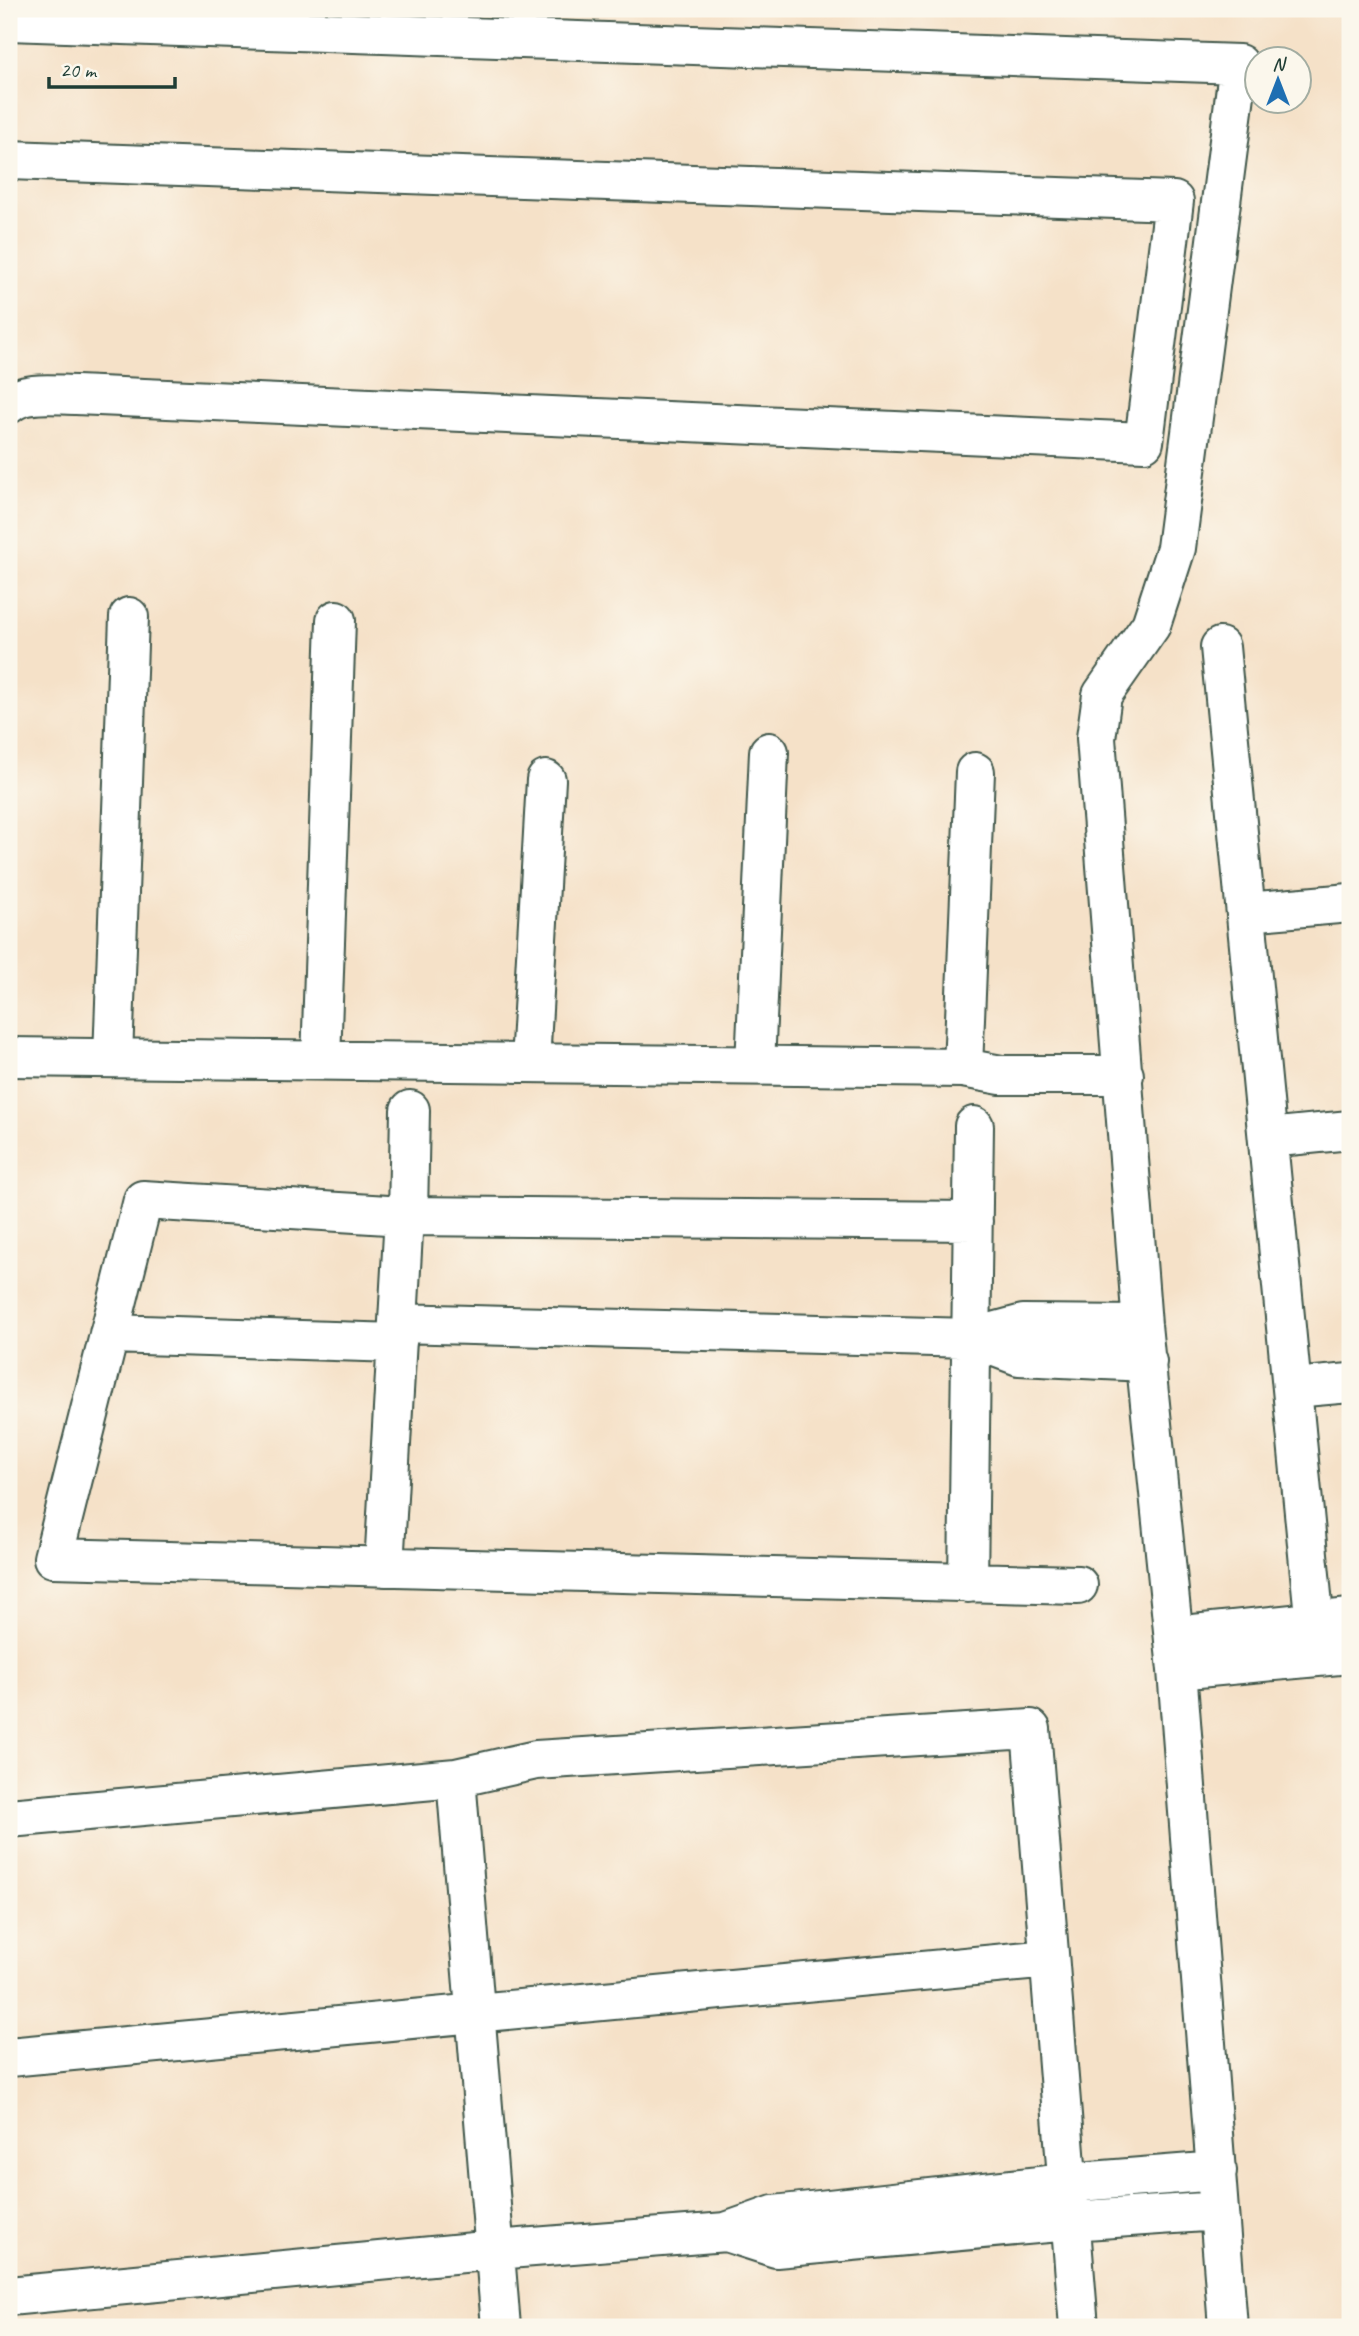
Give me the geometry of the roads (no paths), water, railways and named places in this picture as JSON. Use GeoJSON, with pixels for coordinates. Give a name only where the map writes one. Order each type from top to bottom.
{"type":"FeatureCollection","features":[{"type":"Feature","properties":{"kind":"street"},"geometry":{"type":"LineString","coordinates":[[9,21],[1239,64],[1176,548],[1151,625],[1102,695],[1096,738],[1145,1343],[1175,1653],[1227,2327]]}},
{"type":"Feature","properties":{"kind":"street"},"geometry":{"type":"LineString","coordinates":[[9,160],[1174,201],[1144,442],[76,395],[30,396],[10,400]]}},
{"type":"Feature","properties":{"kind":"street"},"geometry":{"type":"LineString","coordinates":[[113,1058],[129,617]]}},
{"type":"Feature","properties":{"kind":"street"},"geometry":{"type":"LineString","coordinates":[[321,1060],[336,620]]}},
{"type":"Feature","properties":{"kind":"street"},"geometry":{"type":"LineString","coordinates":[[1175,1653],[1333,1638],[1293,1388],[1220,647]]}},
{"type":"Feature","properties":{"kind":"street"},"geometry":{"type":"LineString","coordinates":[[755,1065],[769,752]]}},
{"type":"Feature","properties":{"kind":"street"},"geometry":{"type":"LineString","coordinates":[[963,1068],[975,772]]}},
{"type":"Feature","properties":{"kind":"street"},"geometry":{"type":"LineString","coordinates":[[530,1063],[546,780]]}},
{"type":"Feature","properties":{"kind":"street"},"geometry":{"type":"LineString","coordinates":[[1246,912],[1350,903]]}},
{"type":"Feature","properties":{"kind":"street"},"geometry":{"type":"LineString","coordinates":[[9,1057],[963,1068],[999,1052],[1123,1062]]}},
{"type":"Feature","properties":{"kind":"street"},"geometry":{"type":"LineString","coordinates":[[384,1567],[410,1110]]}},
{"type":"Feature","properties":{"kind":"street"},"geometry":{"type":"LineString","coordinates":[[968,1583],[974,1126]]}},
{"type":"Feature","properties":{"kind":"street"},"geometry":{"type":"LineString","coordinates":[[1268,1138],[1350,1130]]}},
{"type":"Feature","properties":{"kind":"street"},"geometry":{"type":"LineString","coordinates":[[973,1221],[406,1216],[143,1200],[53,1558],[1078,1586]]}},
{"type":"Feature","properties":{"kind":"street"},"geometry":{"type":"LineString","coordinates":[[109,1334],[398,1333],[971,1338],[1023,1324],[1145,1343]]}},
{"type":"Feature","properties":{"kind":"street"},"geometry":{"type":"LineString","coordinates":[[1293,1388],[1350,1383]]}},
{"type":"Feature","properties":{"kind":"street"},"geometry":{"type":"LineString","coordinates":[[9,1818],[456,1778],[536,1760],[1031,1729],[1079,2327]]}},
{"type":"Feature","properties":{"kind":"street"},"geometry":{"type":"LineString","coordinates":[[456,1778],[501,2327]]}},
{"type":"Feature","properties":{"kind":"street"},"geometry":{"type":"LineString","coordinates":[[9,2057],[1049,1959]]}},
{"type":"Feature","properties":{"kind":"street"},"geometry":{"type":"LineString","coordinates":[[9,2297],[495,2250],[726,2232],[774,2215],[1066,2183],[1217,2171]]}},
{"type":"Feature","properties":{"kind":"street"},"geometry":{"type":"LineString","coordinates":[[726,2232],[776,2248],[1070,2221],[1219,2211]]}}]}
